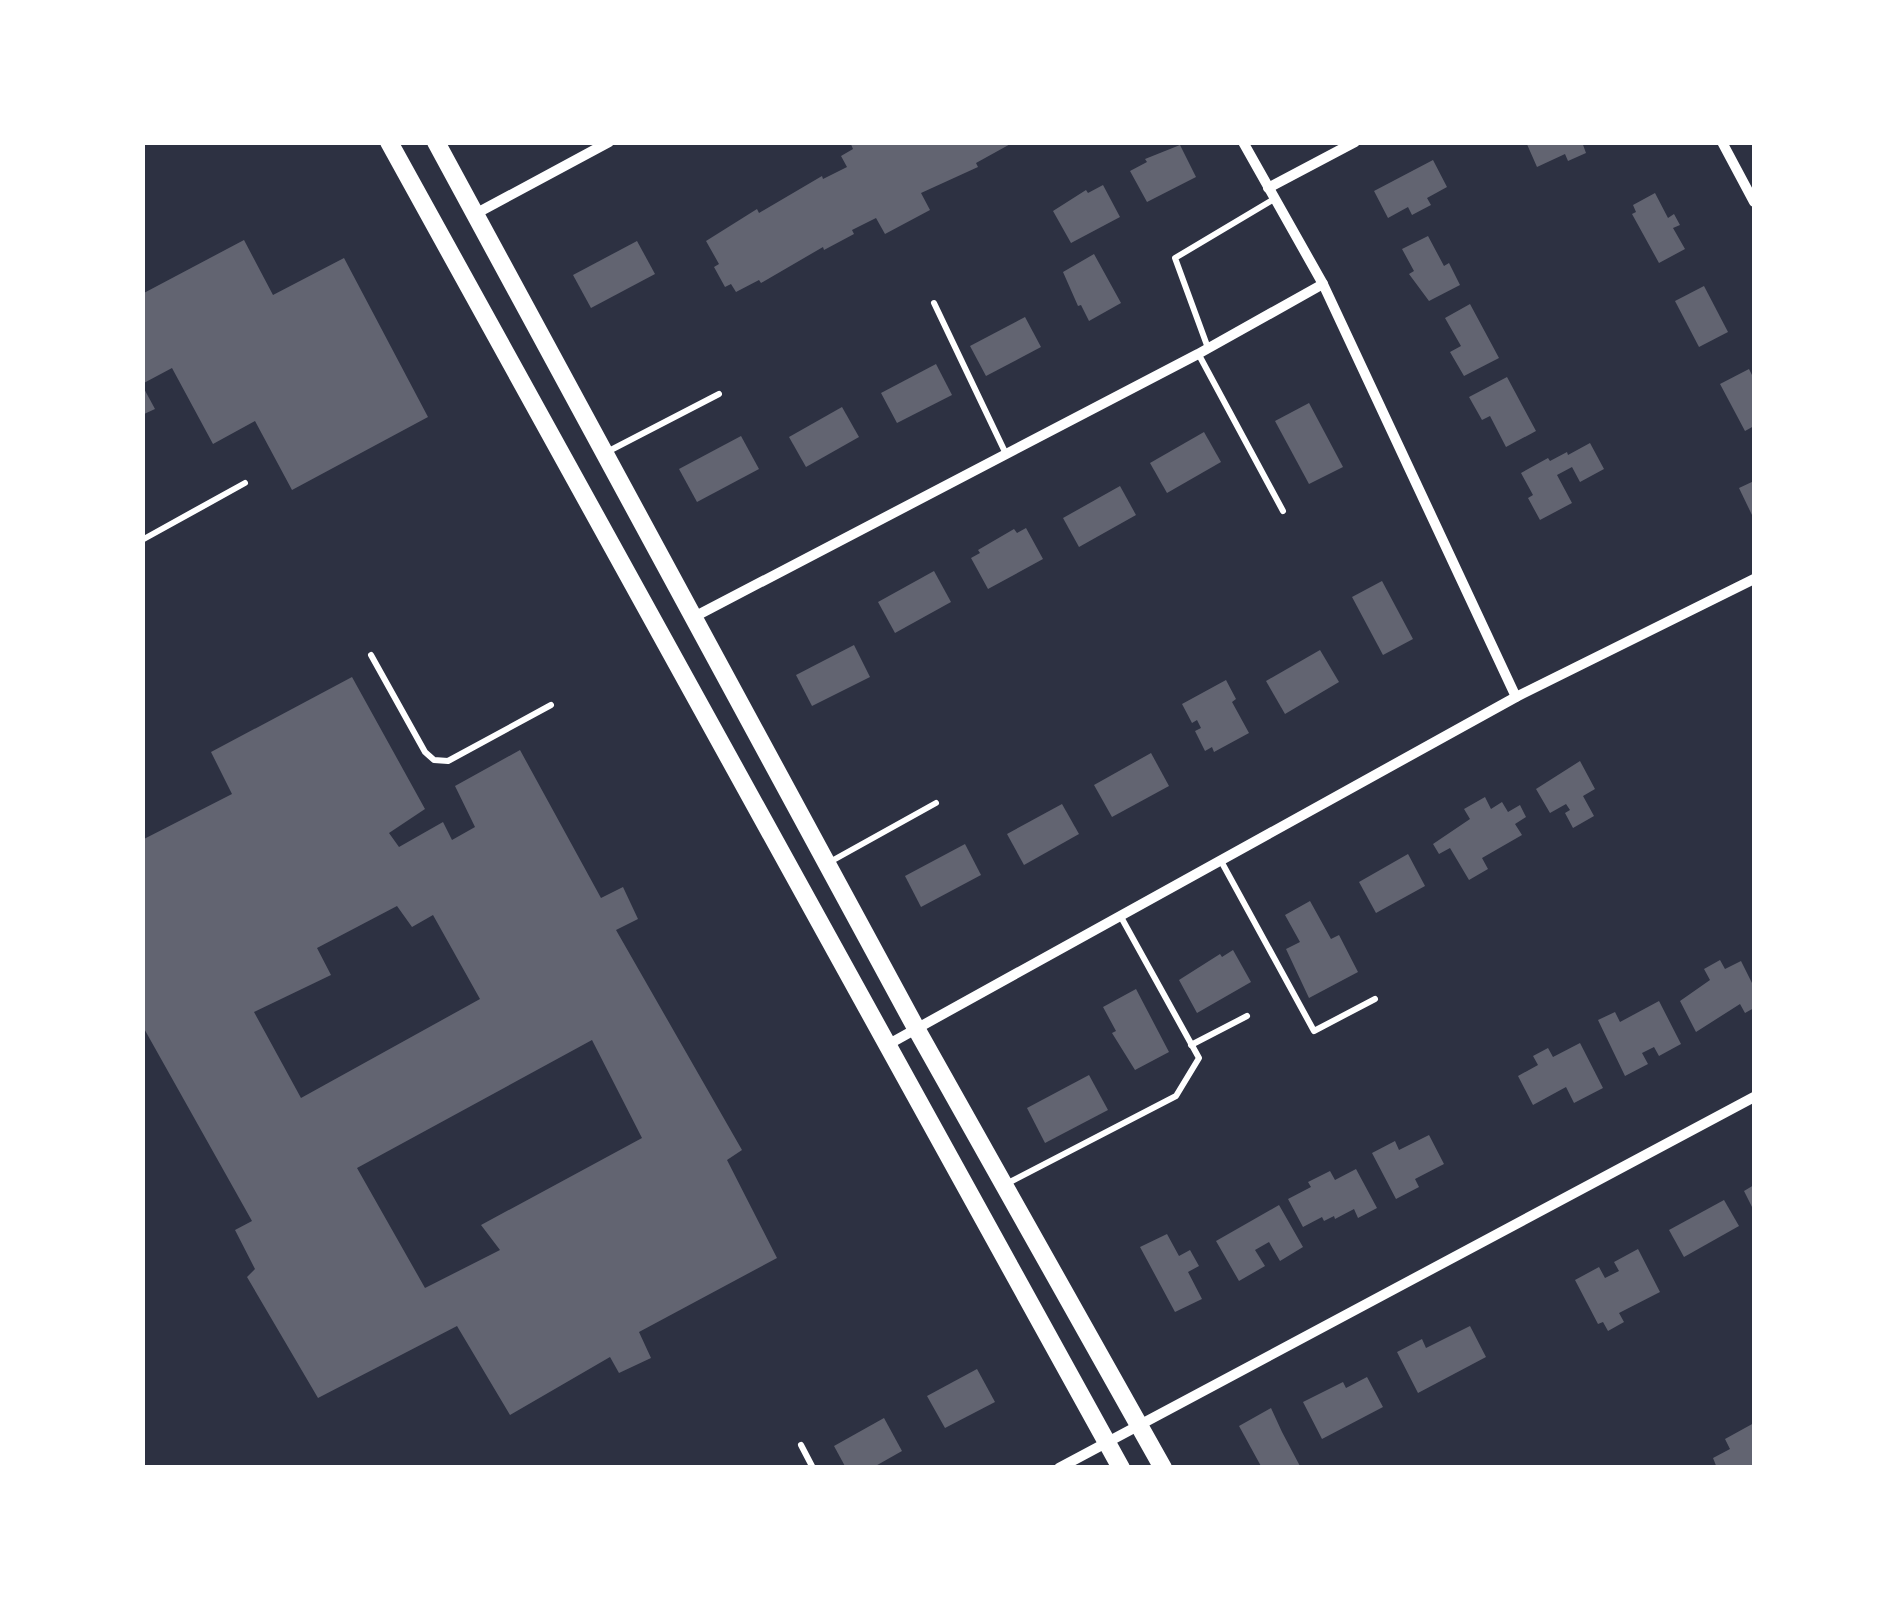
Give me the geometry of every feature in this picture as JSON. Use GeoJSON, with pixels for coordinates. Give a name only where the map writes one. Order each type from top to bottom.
{"type":"FeatureCollection","features":[{"type":"Feature","properties":{"kind":"main road"},"geometry":{"type":"LineString","coordinates":[[388,142],[1120,1468]]}},
{"type":"Feature","properties":{"kind":"main road"},"geometry":{"type":"LineString","coordinates":[[436,142],[917,1030],[1163,1468]]}},
{"type":"Feature","properties":{"kind":"street"},"geometry":{"type":"LineString","coordinates":[[476,213],[610,142]]}},
{"type":"Feature","properties":{"kind":"street"},"geometry":{"type":"LineString","coordinates":[[1242,142],[1323,284],[1516,698]]}},
{"type":"Feature","properties":{"kind":"street"},"geometry":{"type":"LineString","coordinates":[[1268,188],[1356,142]]}},
{"type":"Feature","properties":{"kind":"street"},"geometry":{"type":"LineString","coordinates":[[1722,142],[1754,202]]}},
{"type":"Feature","properties":{"kind":"street"},"geometry":{"type":"LineString","coordinates":[[694,617],[1203,351],[1323,284]]}},
{"type":"Feature","properties":{"kind":"street"},"geometry":{"type":"LineString","coordinates":[[887,1044],[1516,698],[1754,579]]}},
{"type":"Feature","properties":{"kind":"street"},"geometry":{"type":"LineString","coordinates":[[1058,1468],[1754,1097]]}},
{"type":"Feature","properties":{"kind":"lane"},"geometry":{"type":"LineString","coordinates":[[1274,199],[1176,258],[1203,351],[1283,511]]}},
{"type":"Feature","properties":{"kind":"lane"},"geometry":{"type":"LineString","coordinates":[[934,303],[1006,454]]}},
{"type":"Feature","properties":{"kind":"lane"},"geometry":{"type":"LineString","coordinates":[[606,452],[720,394]]}},
{"type":"Feature","properties":{"kind":"lane"},"geometry":{"type":"LineString","coordinates":[[142,540],[246,483]]}},
{"type":"Feature","properties":{"kind":"lane"},"geometry":{"type":"LineString","coordinates":[[371,655],[425,752],[434,760],[448,761],[551,705]]}},
{"type":"Feature","properties":{"kind":"lane"},"geometry":{"type":"LineString","coordinates":[[827,863],[936,803]]}},
{"type":"Feature","properties":{"kind":"lane"},"geometry":{"type":"LineString","coordinates":[[1221,862],[1314,1032],[1375,999]]}},
{"type":"Feature","properties":{"kind":"lane"},"geometry":{"type":"LineString","coordinates":[[1004,1185],[1176,1096],[1198,1058],[1121,917]]}},
{"type":"Feature","properties":{"kind":"lane"},"geometry":{"type":"LineString","coordinates":[[1191,1045],[1248,1016]]}},
{"type":"Feature","properties":{"kind":"lane"},"geometry":{"type":"LineString","coordinates":[[801,1445],[813,1468]]}},
{"type":"Feature","properties":{"kind":"building"},"geometry":{"type":"Polygon","coordinates":[[[850,142],[1014,142],[976,163],[978,167],[921,193],[930,210],[885,234],[876,218],[852,230],[854,234],[761,283],[759,280],[736,292],[731,284],[725,287],[714,267],[719,264],[706,241],[757,209],[759,213],[822,176],[823,179],[847,167],[841,156],[853,149],[850,142]]]}},
{"type":"Feature","properties":{"kind":"building"},"geometry":{"type":"Polygon","coordinates":[[[1526,142],[1582,142],[1586,153],[1568,161],[1565,154],[1537,167],[1526,142]]]}},
{"type":"Feature","properties":{"kind":"building"},"geometry":{"type":"Polygon","coordinates":[[[1180,145],[1196,177],[1147,202],[1130,171],[1147,162],[1145,159],[1180,145]]]}},
{"type":"Feature","properties":{"kind":"building"},"geometry":{"type":"Polygon","coordinates":[[[1433,160],[1447,187],[1427,198],[1431,205],[1412,215],[1408,207],[1388,218],[1374,191],[1433,160]]]}},
{"type":"Feature","properties":{"kind":"building"},"geometry":{"type":"Polygon","coordinates":[[[1103,185],[1120,217],[1071,243],[1053,211],[1086,190],[1088,193],[1103,185]]]}},
{"type":"Feature","properties":{"kind":"building"},"geometry":{"type":"Polygon","coordinates":[[[1655,193],[1668,218],[1674,214],[1680,225],[1673,228],[1685,249],[1659,263],[1632,214],[1636,212],[1633,205],[1655,193]]]}},
{"type":"Feature","properties":{"kind":"building"},"geometry":{"type":"Polygon","coordinates":[[[1428,236],[1444,266],[1449,263],[1460,285],[1429,301],[1409,274],[1414,271],[1402,249],[1428,236]]]}},
{"type":"Feature","properties":{"kind":"building"},"geometry":{"type":"Polygon","coordinates":[[[244,240],[273,295],[344,258],[428,417],[292,490],[255,421],[213,444],[172,368],[142,384],[142,294],[244,240]]]}},
{"type":"Feature","properties":{"kind":"building"},"geometry":{"type":"Polygon","coordinates":[[[637,241],[655,274],[591,308],[573,275],[637,241]]]}},
{"type":"Feature","properties":{"kind":"building"},"geometry":{"type":"Polygon","coordinates":[[[1094,254],[1121,303],[1089,321],[1063,272],[1094,254]]]}},
{"type":"Feature","properties":{"kind":"building"},"geometry":{"type":"Polygon","coordinates":[[[1704,286],[1728,332],[1699,347],[1675,301],[1704,286]]]}},
{"type":"Feature","properties":{"kind":"building"},"geometry":{"type":"Polygon","coordinates":[[[1470,304],[1499,358],[1464,376],[1450,352],[1461,346],[1445,318],[1470,304]]]}},
{"type":"Feature","properties":{"kind":"building"},"geometry":{"type":"Polygon","coordinates":[[[1025,317],[1041,347],[986,376],[970,346],[1025,317]]]}},
{"type":"Feature","properties":{"kind":"building"},"geometry":{"type":"Polygon","coordinates":[[[936,364],[952,395],[897,423],[881,393],[936,364]]]}},
{"type":"Feature","properties":{"kind":"building"},"geometry":{"type":"Polygon","coordinates":[[[1749,369],[1754,379],[1754,426],[1745,431],[1720,384],[1749,369]]]}},
{"type":"Feature","properties":{"kind":"building"},"geometry":{"type":"Polygon","coordinates":[[[1507,377],[1536,431],[1506,447],[1490,416],[1482,420],[1469,397],[1507,377]]]}},
{"type":"Feature","properties":{"kind":"building"},"geometry":{"type":"Polygon","coordinates":[[[142,385],[155,409],[142,415],[142,385]]]}},
{"type":"Feature","properties":{"kind":"building"},"geometry":{"type":"Polygon","coordinates":[[[1309,403],[1343,467],[1309,484],[1275,421],[1309,403]]]}},
{"type":"Feature","properties":{"kind":"building"},"geometry":{"type":"Polygon","coordinates":[[[842,407],[859,437],[806,467],[789,437],[842,407]]]}},
{"type":"Feature","properties":{"kind":"building"},"geometry":{"type":"Polygon","coordinates":[[[1204,432],[1221,462],[1167,493],[1150,463],[1204,432]]]}},
{"type":"Feature","properties":{"kind":"building"},"geometry":{"type":"Polygon","coordinates":[[[741,436],[759,469],[697,502],[679,469],[741,436]]]}},
{"type":"Feature","properties":{"kind":"building"},"geometry":{"type":"Polygon","coordinates":[[[1590,443],[1604,469],[1580,482],[1572,467],[1557,475],[1572,503],[1540,520],[1521,473],[1590,443]]]}},
{"type":"Feature","properties":{"kind":"building"},"geometry":{"type":"Polygon","coordinates":[[[1754,481],[1754,514],[1752,515],[1739,488],[1754,481]]]}},
{"type":"Feature","properties":{"kind":"building"},"geometry":{"type":"Polygon","coordinates":[[[1120,486],[1136,515],[1079,547],[1063,518],[1120,486]]]}},
{"type":"Feature","properties":{"kind":"building"},"geometry":{"type":"Polygon","coordinates":[[[1026,528],[1043,559],[988,589],[971,558],[1014,529],[1017,533],[1026,528]]]}},
{"type":"Feature","properties":{"kind":"building"},"geometry":{"type":"Polygon","coordinates":[[[934,571],[951,602],[895,633],[878,602],[934,571]]]}},
{"type":"Feature","properties":{"kind":"building"},"geometry":{"type":"Polygon","coordinates":[[[1382,581],[1413,639],[1383,655],[1352,597],[1382,581]]]}},
{"type":"Feature","properties":{"kind":"building"},"geometry":{"type":"Polygon","coordinates":[[[854,645],[870,677],[812,706],[796,675],[854,645]]]}},
{"type":"Feature","properties":{"kind":"building"},"geometry":{"type":"Polygon","coordinates":[[[1320,650],[1339,682],[1285,714],[1266,681],[1320,650]]]}},
{"type":"Feature","properties":{"kind":"building"},"geometry":{"type":"Polygon","coordinates":[[[352,677],[425,809],[389,833],[399,847],[443,822],[452,840],[475,827],[455,786],[520,750],[601,898],[623,887],[638,919],[616,930],[742,1150],[727,1160],[777,1258],[639,1332],[651,1358],[619,1373],[610,1357],[510,1415],[457,1326],[318,1398],[247,1277],[255,1269],[235,1230],[252,1221],[142,1025],[142,840],[232,794],[211,752],[352,677]],[[397,906],[317,948],[331,975],[254,1012],[301,1098],[480,999],[433,915],[412,927],[397,906]],[[592,1040],[357,1168],[425,1288],[500,1250],[481,1225],[642,1138],[592,1040]]]}},
{"type":"Feature","properties":{"kind":"building"},"geometry":{"type":"Polygon","coordinates":[[[1226,680],[1236,699],[1232,702],[1249,733],[1214,752],[1212,747],[1205,751],[1195,731],[1201,728],[1197,720],[1192,723],[1182,704],[1226,680]]]}},
{"type":"Feature","properties":{"kind":"building"},"geometry":{"type":"Polygon","coordinates":[[[1151,753],[1169,786],[1112,817],[1094,785],[1151,753]]]}},
{"type":"Feature","properties":{"kind":"building"},"geometry":{"type":"Polygon","coordinates":[[[1580,761],[1595,789],[1583,796],[1594,816],[1573,828],[1565,813],[1570,810],[1566,804],[1550,813],[1536,789],[1580,761]]]}},
{"type":"Feature","properties":{"kind":"building"},"geometry":{"type":"Polygon","coordinates":[[[1485,797],[1491,809],[1502,802],[1508,812],[1520,805],[1526,817],[1515,824],[1522,835],[1482,858],[1488,869],[1469,880],[1450,848],[1439,854],[1433,844],[1470,819],[1464,809],[1485,797]]]}},
{"type":"Feature","properties":{"kind":"building"},"geometry":{"type":"Polygon","coordinates":[[[1062,804],[1079,834],[1024,865],[1007,834],[1062,804]]]}},
{"type":"Feature","properties":{"kind":"building"},"geometry":{"type":"Polygon","coordinates":[[[965,844],[981,875],[921,907],[905,876],[965,844]]]}},
{"type":"Feature","properties":{"kind":"building"},"geometry":{"type":"Polygon","coordinates":[[[1408,854],[1425,886],[1376,913],[1359,882],[1408,854]]]}},
{"type":"Feature","properties":{"kind":"building"},"geometry":{"type":"Polygon","coordinates":[[[1310,901],[1331,939],[1339,935],[1358,972],[1309,998],[1286,949],[1300,942],[1285,915],[1310,901]]]}},
{"type":"Feature","properties":{"kind":"building"},"geometry":{"type":"Polygon","coordinates":[[[1233,950],[1251,982],[1197,1013],[1179,980],[1233,950]]]}},
{"type":"Feature","properties":{"kind":"building"},"geometry":{"type":"Polygon","coordinates":[[[1720,960],[1725,969],[1741,961],[1754,987],[1754,1008],[1745,1013],[1740,1004],[1696,1032],[1680,1001],[1710,980],[1704,969],[1720,960]]]}},
{"type":"Feature","properties":{"kind":"building"},"geometry":{"type":"Polygon","coordinates":[[[1136,989],[1169,1052],[1135,1070],[1112,1033],[1116,1031],[1103,1007],[1136,989]]]}},
{"type":"Feature","properties":{"kind":"building"},"geometry":{"type":"Polygon","coordinates":[[[1659,1001],[1681,1044],[1659,1056],[1654,1047],[1642,1053],[1648,1064],[1625,1076],[1598,1020],[1615,1012],[1620,1022],[1659,1001]]]}},
{"type":"Feature","properties":{"kind":"building"},"geometry":{"type":"Polygon","coordinates":[[[1580,1043],[1603,1088],[1574,1103],[1566,1087],[1533,1105],[1518,1076],[1538,1065],[1533,1056],[1548,1048],[1553,1057],[1580,1043]]]}},
{"type":"Feature","properties":{"kind":"building"},"geometry":{"type":"Polygon","coordinates":[[[1089,1075],[1108,1110],[1045,1143],[1027,1108],[1089,1075]]]}},
{"type":"Feature","properties":{"kind":"building"},"geometry":{"type":"Polygon","coordinates":[[[1429,1135],[1444,1164],[1415,1179],[1419,1187],[1396,1199],[1372,1153],[1395,1141],[1399,1150],[1429,1135]]]}},
{"type":"Feature","properties":{"kind":"building"},"geometry":{"type":"Polygon","coordinates":[[[1356,1169],[1377,1208],[1358,1218],[1354,1209],[1335,1219],[1334,1216],[1324,1221],[1322,1217],[1303,1227],[1288,1199],[1311,1187],[1308,1182],[1330,1171],[1335,1180],[1356,1169]]]}},
{"type":"Feature","properties":{"kind":"building"},"geometry":{"type":"Polygon","coordinates":[[[1754,1185],[1754,1211],[1744,1191],[1754,1185]]]}},
{"type":"Feature","properties":{"kind":"building"},"geometry":{"type":"Polygon","coordinates":[[[1724,1200],[1739,1226],[1684,1257],[1669,1230],[1724,1200]]]}},
{"type":"Feature","properties":{"kind":"building"},"geometry":{"type":"Polygon","coordinates":[[[1279,1205],[1303,1247],[1280,1261],[1269,1242],[1255,1250],[1265,1266],[1239,1281],[1216,1241],[1279,1205]]]}},
{"type":"Feature","properties":{"kind":"building"},"geometry":{"type":"Polygon","coordinates":[[[1167,1234],[1179,1256],[1190,1250],[1199,1266],[1188,1272],[1202,1299],[1175,1312],[1140,1247],[1167,1234]]]}},
{"type":"Feature","properties":{"kind":"building"},"geometry":{"type":"Polygon","coordinates":[[[1638,1249],[1660,1292],[1619,1313],[1624,1322],[1608,1331],[1603,1322],[1598,1324],[1575,1280],[1599,1267],[1605,1278],[1619,1271],[1614,1262],[1638,1249]]]}},
{"type":"Feature","properties":{"kind":"building"},"geometry":{"type":"Polygon","coordinates":[[[1470,1326],[1486,1357],[1418,1393],[1397,1352],[1422,1339],[1426,1348],[1470,1326]]]}},
{"type":"Feature","properties":{"kind":"building"},"geometry":{"type":"Polygon","coordinates":[[[977,1369],[995,1402],[945,1428],[927,1396],[977,1369]]]}},
{"type":"Feature","properties":{"kind":"building"},"geometry":{"type":"Polygon","coordinates":[[[1367,1377],[1383,1407],[1322,1439],[1303,1402],[1343,1382],[1346,1388],[1367,1377]]]}},
{"type":"Feature","properties":{"kind":"building"},"geometry":{"type":"Polygon","coordinates":[[[1271,1408],[1301,1468],[1262,1468],[1239,1426],[1271,1408]]]}},
{"type":"Feature","properties":{"kind":"building"},"geometry":{"type":"Polygon","coordinates":[[[884,1418],[902,1451],[872,1468],[846,1468],[834,1446],[884,1418]]]}},
{"type":"Feature","properties":{"kind":"building"},"geometry":{"type":"Polygon","coordinates":[[[1754,1423],[1754,1468],[1717,1468],[1713,1458],[1730,1449],[1725,1439],[1754,1423]]]}}]}
